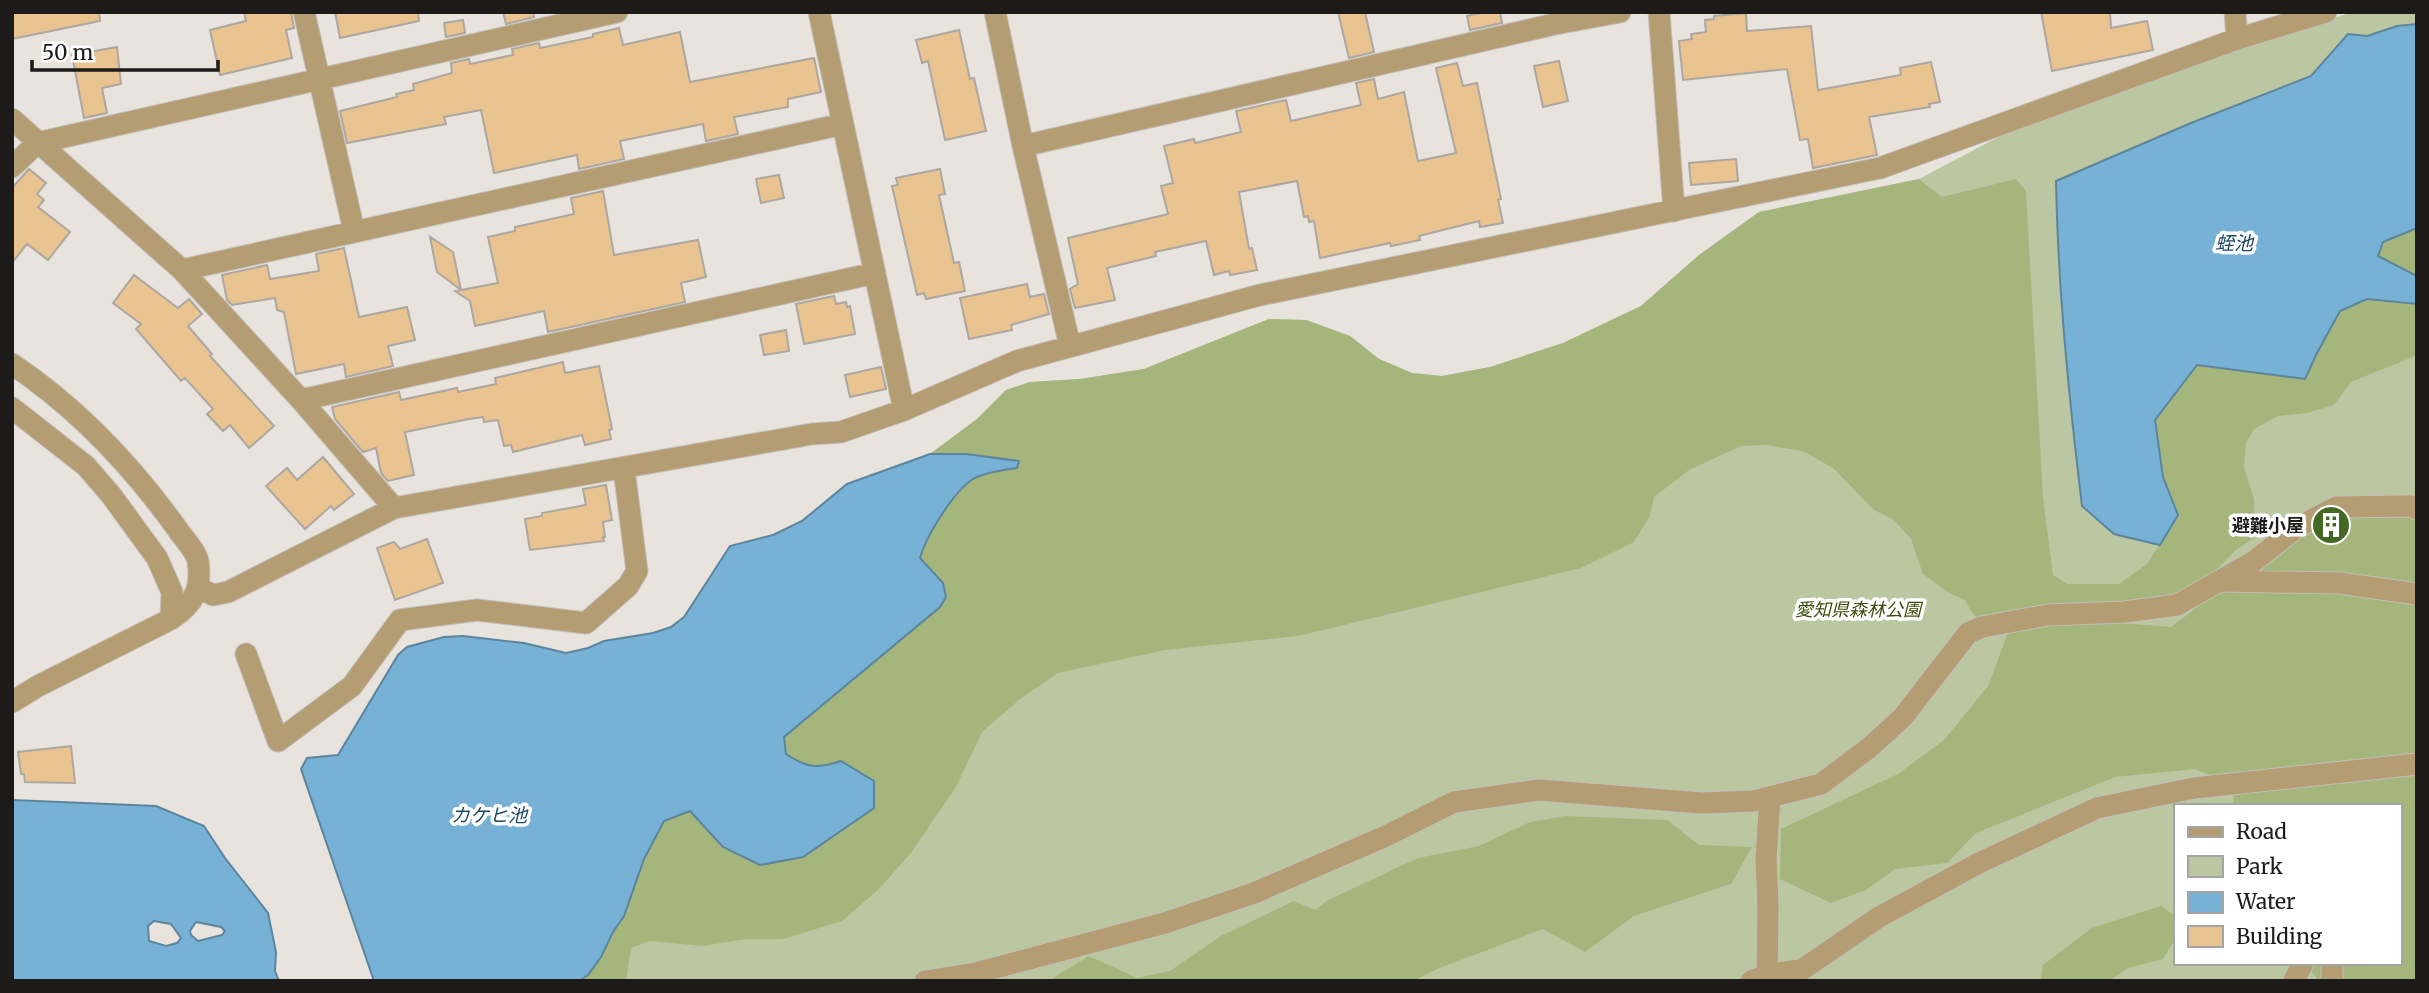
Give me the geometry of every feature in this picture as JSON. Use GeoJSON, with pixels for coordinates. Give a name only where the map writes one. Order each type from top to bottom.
{"type":"FeatureCollection","features":[{"type":"Feature","properties":{"kind":"street"},"geometry":{"type":"LineString","coordinates":[[304,12],[354,231]]}},
{"type":"Feature","properties":{"kind":"street"},"geometry":{"type":"LineString","coordinates":[[12,167],[37,143],[617,12]]}},
{"type":"Feature","properties":{"kind":"street"},"geometry":{"type":"LineString","coordinates":[[819,12],[904,410]]}},
{"type":"Feature","properties":{"kind":"street"},"geometry":{"type":"LineString","coordinates":[[995,12],[1070,346]]}},
{"type":"Feature","properties":{"kind":"street"},"geometry":{"type":"LineString","coordinates":[[1023,146],[1555,24],[1620,12]]}},
{"type":"Feature","properties":{"kind":"street"},"geometry":{"type":"LineString","coordinates":[[1659,12],[1674,211]]}},
{"type":"Feature","properties":{"kind":"street"},"geometry":{"type":"LineString","coordinates":[[2235,12],[2237,39]]}},
{"type":"Feature","properties":{"kind":"street"},"geometry":{"type":"LineString","coordinates":[[199,588],[213,595],[228,592],[394,508],[812,434],[841,432],[904,410],[1017,361],[1260,295],[1880,168],[2237,39],[2326,12]]}},
{"type":"Feature","properties":{"kind":"street"},"geometry":{"type":"LineString","coordinates":[[12,119],[182,271],[301,400],[394,508]]}},
{"type":"Feature","properties":{"kind":"street"},"geometry":{"type":"LineString","coordinates":[[182,271],[843,124]]}},
{"type":"Feature","properties":{"kind":"street"},"geometry":{"type":"LineString","coordinates":[[301,400],[875,272]]}},
{"type":"Feature","properties":{"kind":"street"},"geometry":{"type":"LineString","coordinates":[[12,364],[101,436],[154,496],[198,558],[199,588],[184,611],[171,619],[38,686],[12,702]]}},
{"type":"Feature","properties":{"kind":"street"},"geometry":{"type":"LineString","coordinates":[[12,408],[86,466],[111,495],[157,558],[172,592],[171,619]]}},
{"type":"Feature","properties":{"kind":"street"},"geometry":{"type":"LineString","coordinates":[[246,654],[278,741],[352,687],[400,620],[477,611],[586,623],[628,586],[637,571],[624,469]]}},
{"type":"Feature","properties":{"kind":"street"},"geometry":{"type":"LineString","coordinates":[[925,981],[976,973],[1165,923],[1254,893],[1454,802],[1539,790],[1701,803],[1754,801],[1821,784],[1869,748],[1903,717],[1968,633],[1982,627],[2048,615],[2124,612],[2177,605],[2252,562],[2296,528],[2336,507],[2411,506],[2417,509]]}},
{"type":"Feature","properties":{"kind":"street"},"geometry":{"type":"LineString","coordinates":[[2219,581],[2339,583],[2417,594]]}},
{"type":"Feature","properties":{"kind":"street"},"geometry":{"type":"LineString","coordinates":[[1770,797],[1766,859],[1768,906],[1762,979],[1803,969],[1879,917],[1979,863],[2097,808],[2194,788],[2417,764]]}},
{"type":"Feature","properties":{"kind":"street"},"geometry":{"type":"LineString","coordinates":[[2294,981],[2302,965]]}},
{"type":"Feature","properties":{"kind":"green space","name":"愛知県森林公園"},"geometry":{"type":"Polygon","coordinates":[[[2353,12],[2417,12],[2417,981],[579,981],[966,454],[930,454],[977,419],[1006,390],[1030,382],[1080,379],[1144,369],[1269,319],[1306,320],[1350,336],[1379,359],[1412,373],[1442,376],[1490,367],[1563,343],[1641,306],[1699,255],[1759,212],[1919,179],[2034,118],[2237,48],[2353,12]]]}},
{"type":"Feature","properties":{"kind":"green space"},"geometry":{"type":"Polygon","coordinates":[[[1919,179],[1942,197],[2016,179],[2026,191],[2043,498],[2053,575],[2067,584],[2119,584],[2147,564],[2178,515],[2163,477],[2154,420],[2198,365],[2305,379],[2340,311],[2367,299],[2417,304],[2415,356],[2351,382],[2334,405],[2307,413],[2278,416],[2254,429],[2246,443],[2244,468],[2254,499],[2255,538],[2237,549],[2192,594],[2056,618],[2171,627],[2253,565],[2336,509],[2417,510],[2417,981],[2319,981],[2306,965],[2401,965],[2401,804],[2234,804],[2233,785],[2195,769],[2115,777],[1976,833],[1947,863],[1895,869],[1866,890],[1831,903],[1780,879],[1781,829],[1898,774],[1944,740],[1988,686],[2012,622],[1978,619],[1965,600],[1951,594],[1923,574],[1911,539],[1894,520],[1874,510],[1833,468],[1803,451],[1766,445],[1741,446],[1689,470],[1654,497],[1650,516],[1634,542],[1581,568],[1298,636],[1165,650],[1058,673],[1020,699],[982,732],[956,787],[910,854],[878,890],[842,921],[783,939],[745,939],[703,946],[649,941],[631,948],[626,981],[579,981],[588,975],[601,957],[624,916],[644,859],[664,821],[690,810],[723,847],[803,857],[874,808],[841,761],[819,766],[800,762],[786,754],[784,737],[940,607],[946,598],[943,583],[920,558],[934,526],[957,493],[973,479],[1017,468],[966,454],[930,454],[977,419],[1006,390],[1030,382],[1080,379],[1144,369],[1269,319],[1306,320],[1350,336],[1379,359],[1412,373],[1442,376],[1490,367],[1563,343],[1641,306],[1699,255],[1759,212],[1919,179]]]}},
{"type":"Feature","properties":{"kind":"green space"},"geometry":{"type":"Polygon","coordinates":[[[2417,228],[2417,276],[2378,256],[2383,242],[2417,228]]]}},
{"type":"Feature","properties":{"kind":"green space"},"geometry":{"type":"Polygon","coordinates":[[[1565,816],[1667,820],[1699,845],[1752,847],[1731,884],[1634,916],[1585,952],[1543,929],[1437,969],[1414,981],[1048,981],[1089,956],[1137,978],[1170,971],[1221,936],[1294,901],[1315,910],[1328,900],[1418,858],[1479,846],[1530,822],[1565,816]]]}},
{"type":"Feature","properties":{"kind":"green space"},"geometry":{"type":"Polygon","coordinates":[[[2161,906],[2174,915],[2174,941],[2163,959],[2128,968],[2109,981],[2040,981],[2043,965],[2092,928],[2161,906]]]}},
{"type":"Feature","properties":{"kind":"water","name":"蛭池"},"geometry":{"type":"Polygon","coordinates":[[[2417,24],[2417,228],[2383,242],[2378,256],[2417,276],[2417,304],[2367,299],[2340,311],[2305,379],[2197,365],[2155,420],[2163,477],[2178,515],[2160,545],[2114,534],[2082,506],[2065,344],[2056,181],[2191,123],[2311,76],[2348,34],[2367,36],[2397,26],[2417,24]]]}},
{"type":"Feature","properties":{"kind":"water","name":"カケヒ池"},"geometry":{"type":"Polygon","coordinates":[[[930,454],[966,454],[1019,461],[1017,468],[973,479],[949,503],[934,526],[920,558],[943,583],[946,597],[940,607],[784,737],[786,754],[800,762],[819,766],[841,761],[874,781],[874,808],[803,857],[760,865],[723,847],[690,811],[664,821],[644,859],[624,916],[601,957],[588,975],[579,981],[374,981],[301,769],[307,758],[338,755],[398,655],[407,647],[444,637],[463,636],[524,643],[566,653],[604,641],[653,633],[671,627],[684,617],[730,546],[773,535],[802,521],[847,484],[930,454]]]}},
{"type":"Feature","properties":{"kind":"water"},"geometry":{"type":"Polygon","coordinates":[[[12,800],[156,806],[204,826],[268,913],[276,952],[275,971],[279,981],[12,981],[12,800]],[[154,921],[148,926],[149,941],[166,946],[177,943],[181,938],[171,924],[154,921]],[[196,922],[190,931],[198,941],[222,935],[225,931],[221,927],[196,922]]]}},
{"type":"Feature","properties":{"kind":"building"},"geometry":{"type":"Polygon","coordinates":[[[12,12],[99,12],[100,21],[12,39],[12,12]]]}},
{"type":"Feature","properties":{"kind":"building"},"geometry":{"type":"Polygon","coordinates":[[[244,12],[291,12],[294,28],[286,30],[292,58],[220,75],[210,30],[246,21],[244,12]]]}},
{"type":"Feature","properties":{"kind":"building"},"geometry":{"type":"Polygon","coordinates":[[[335,12],[418,12],[419,21],[340,38],[335,12]]]}},
{"type":"Feature","properties":{"kind":"building"},"geometry":{"type":"Polygon","coordinates":[[[503,12],[533,12],[534,17],[506,24],[503,12]]]}},
{"type":"Feature","properties":{"kind":"building"},"geometry":{"type":"Polygon","coordinates":[[[1338,12],[1365,12],[1374,52],[1349,58],[1338,12]]]}},
{"type":"Feature","properties":{"kind":"building"},"geometry":{"type":"Polygon","coordinates":[[[1500,12],[1502,23],[1470,30],[1467,16],[1500,12]]]}},
{"type":"Feature","properties":{"kind":"building"},"geometry":{"type":"Polygon","coordinates":[[[2041,12],[2110,12],[2111,28],[2147,21],[2153,50],[2052,71],[2041,12]]]}},
{"type":"Feature","properties":{"kind":"building"},"geometry":{"type":"Polygon","coordinates":[[[1746,13],[1747,31],[1811,26],[1818,90],[1901,75],[1900,68],[1931,62],[1940,102],[1929,104],[1930,107],[1869,117],[1877,155],[1813,168],[1808,139],[1800,140],[1787,69],[1683,80],[1679,41],[1692,39],[1691,34],[1706,32],[1705,20],[1714,19],[1714,16],[1746,13]]]}},
{"type":"Feature","properties":{"kind":"building"},"geometry":{"type":"Polygon","coordinates":[[[463,20],[465,33],[446,37],[444,23],[463,20]]]}},
{"type":"Feature","properties":{"kind":"building"},"geometry":{"type":"Polygon","coordinates":[[[619,28],[623,45],[680,32],[690,82],[814,58],[821,92],[788,99],[788,107],[734,117],[738,134],[706,141],[703,124],[620,141],[624,159],[579,169],[577,155],[494,173],[481,110],[444,117],[446,124],[347,143],[340,111],[414,90],[413,84],[452,73],[451,63],[469,59],[470,64],[513,55],[512,49],[539,43],[540,48],[593,37],[593,34],[619,28]]]}},
{"type":"Feature","properties":{"kind":"building"},"geometry":{"type":"Polygon","coordinates":[[[959,30],[986,131],[945,140],[928,61],[922,63],[916,40],[959,30]]]}},
{"type":"Feature","properties":{"kind":"building"},"geometry":{"type":"Polygon","coordinates":[[[117,47],[121,84],[102,88],[107,113],[84,118],[72,55],[117,47]]]}},
{"type":"Feature","properties":{"kind":"building"},"geometry":{"type":"Polygon","coordinates":[[[1559,61],[1568,101],[1543,107],[1534,66],[1559,61]]]}},
{"type":"Feature","properties":{"kind":"building"},"geometry":{"type":"Polygon","coordinates":[[[1457,63],[1463,86],[1477,83],[1501,199],[1498,200],[1503,223],[1480,227],[1479,221],[1419,236],[1420,240],[1391,246],[1390,243],[1320,258],[1314,221],[1309,222],[1308,216],[1304,217],[1297,181],[1239,192],[1249,249],[1252,248],[1257,270],[1230,275],[1229,271],[1214,275],[1206,241],[1155,252],[1156,256],[1107,268],[1115,300],[1075,308],[1070,289],[1078,284],[1068,238],[1168,214],[1161,186],[1173,183],[1164,146],[1194,139],[1195,143],[1241,132],[1236,111],[1286,100],[1291,121],[1361,105],[1356,83],[1374,79],[1378,99],[1404,92],[1418,161],[1456,153],[1436,68],[1457,63]]]}},
{"type":"Feature","properties":{"kind":"building"},"geometry":{"type":"Polygon","coordinates":[[[1736,159],[1738,181],[1691,185],[1689,163],[1736,159]]]}},
{"type":"Feature","properties":{"kind":"building"},"geometry":{"type":"Polygon","coordinates":[[[29,169],[46,183],[37,194],[44,200],[38,207],[70,232],[48,260],[27,244],[12,263],[12,188],[29,169]]]}},
{"type":"Feature","properties":{"kind":"building"},"geometry":{"type":"Polygon","coordinates":[[[940,169],[945,194],[939,195],[954,263],[959,262],[965,291],[926,299],[924,293],[917,295],[892,186],[898,185],[896,178],[940,169]]]}},
{"type":"Feature","properties":{"kind":"building"},"geometry":{"type":"Polygon","coordinates":[[[779,175],[784,198],[761,203],[756,179],[779,175]]]}},
{"type":"Feature","properties":{"kind":"building"},"geometry":{"type":"Polygon","coordinates":[[[603,191],[614,255],[698,240],[706,277],[681,283],[685,302],[548,332],[544,311],[475,326],[470,301],[455,291],[498,283],[488,237],[515,231],[515,227],[574,214],[571,198],[603,191]]]}},
{"type":"Feature","properties":{"kind":"building"},"geometry":{"type":"Polygon","coordinates":[[[430,237],[453,252],[461,290],[437,272],[430,237]]]}},
{"type":"Feature","properties":{"kind":"building"},"geometry":{"type":"Polygon","coordinates":[[[344,248],[359,317],[407,307],[415,340],[388,346],[393,366],[346,377],[344,364],[296,374],[284,312],[277,310],[275,298],[232,305],[227,300],[222,275],[267,265],[270,279],[319,271],[316,254],[344,248]]]}},
{"type":"Feature","properties":{"kind":"building"},"geometry":{"type":"Polygon","coordinates":[[[134,275],[178,308],[189,299],[202,314],[188,326],[212,354],[210,356],[274,426],[249,448],[230,425],[223,431],[207,414],[213,409],[185,378],[181,381],[136,329],[141,324],[113,303],[134,275]]]}},
{"type":"Feature","properties":{"kind":"building"},"geometry":{"type":"Polygon","coordinates":[[[1027,284],[1030,297],[1044,294],[1049,314],[1011,325],[1012,330],[969,339],[960,298],[1027,284]]]}},
{"type":"Feature","properties":{"kind":"building"},"geometry":{"type":"Polygon","coordinates":[[[834,296],[836,304],[846,302],[847,307],[850,306],[855,334],[804,344],[796,304],[834,296]]]}},
{"type":"Feature","properties":{"kind":"building"},"geometry":{"type":"Polygon","coordinates":[[[786,330],[789,351],[764,355],[760,335],[786,330]]]}},
{"type":"Feature","properties":{"kind":"building"},"geometry":{"type":"Polygon","coordinates":[[[563,362],[565,373],[599,366],[612,429],[609,430],[611,439],[585,445],[582,435],[513,452],[511,445],[504,446],[498,420],[484,422],[483,417],[469,419],[405,432],[414,475],[388,481],[381,473],[376,448],[363,452],[335,419],[332,407],[399,392],[401,400],[457,388],[458,392],[496,384],[495,378],[563,362]]]}},
{"type":"Feature","properties":{"kind":"building"},"geometry":{"type":"Polygon","coordinates":[[[881,367],[886,389],[850,397],[845,375],[881,367]]]}},
{"type":"Feature","properties":{"kind":"building"},"geometry":{"type":"Polygon","coordinates":[[[323,457],[354,494],[334,510],[331,506],[305,529],[266,486],[287,468],[297,480],[323,457]]]}},
{"type":"Feature","properties":{"kind":"building"},"geometry":{"type":"Polygon","coordinates":[[[606,485],[612,520],[603,522],[604,541],[530,550],[525,519],[586,505],[583,489],[606,485]]]}},
{"type":"Feature","properties":{"kind":"building"},"geometry":{"type":"Polygon","coordinates":[[[427,539],[443,583],[395,600],[377,548],[394,542],[400,549],[427,539]]]}},
{"type":"Feature","properties":{"kind":"building"},"geometry":{"type":"Polygon","coordinates":[[[71,746],[75,783],[25,782],[18,752],[71,746]]]}},
{"type":"Feature","properties":{"kind":"place","name":"避難小屋"},"geometry":{"type":"Point","coordinates":[2331,525]}}]}
